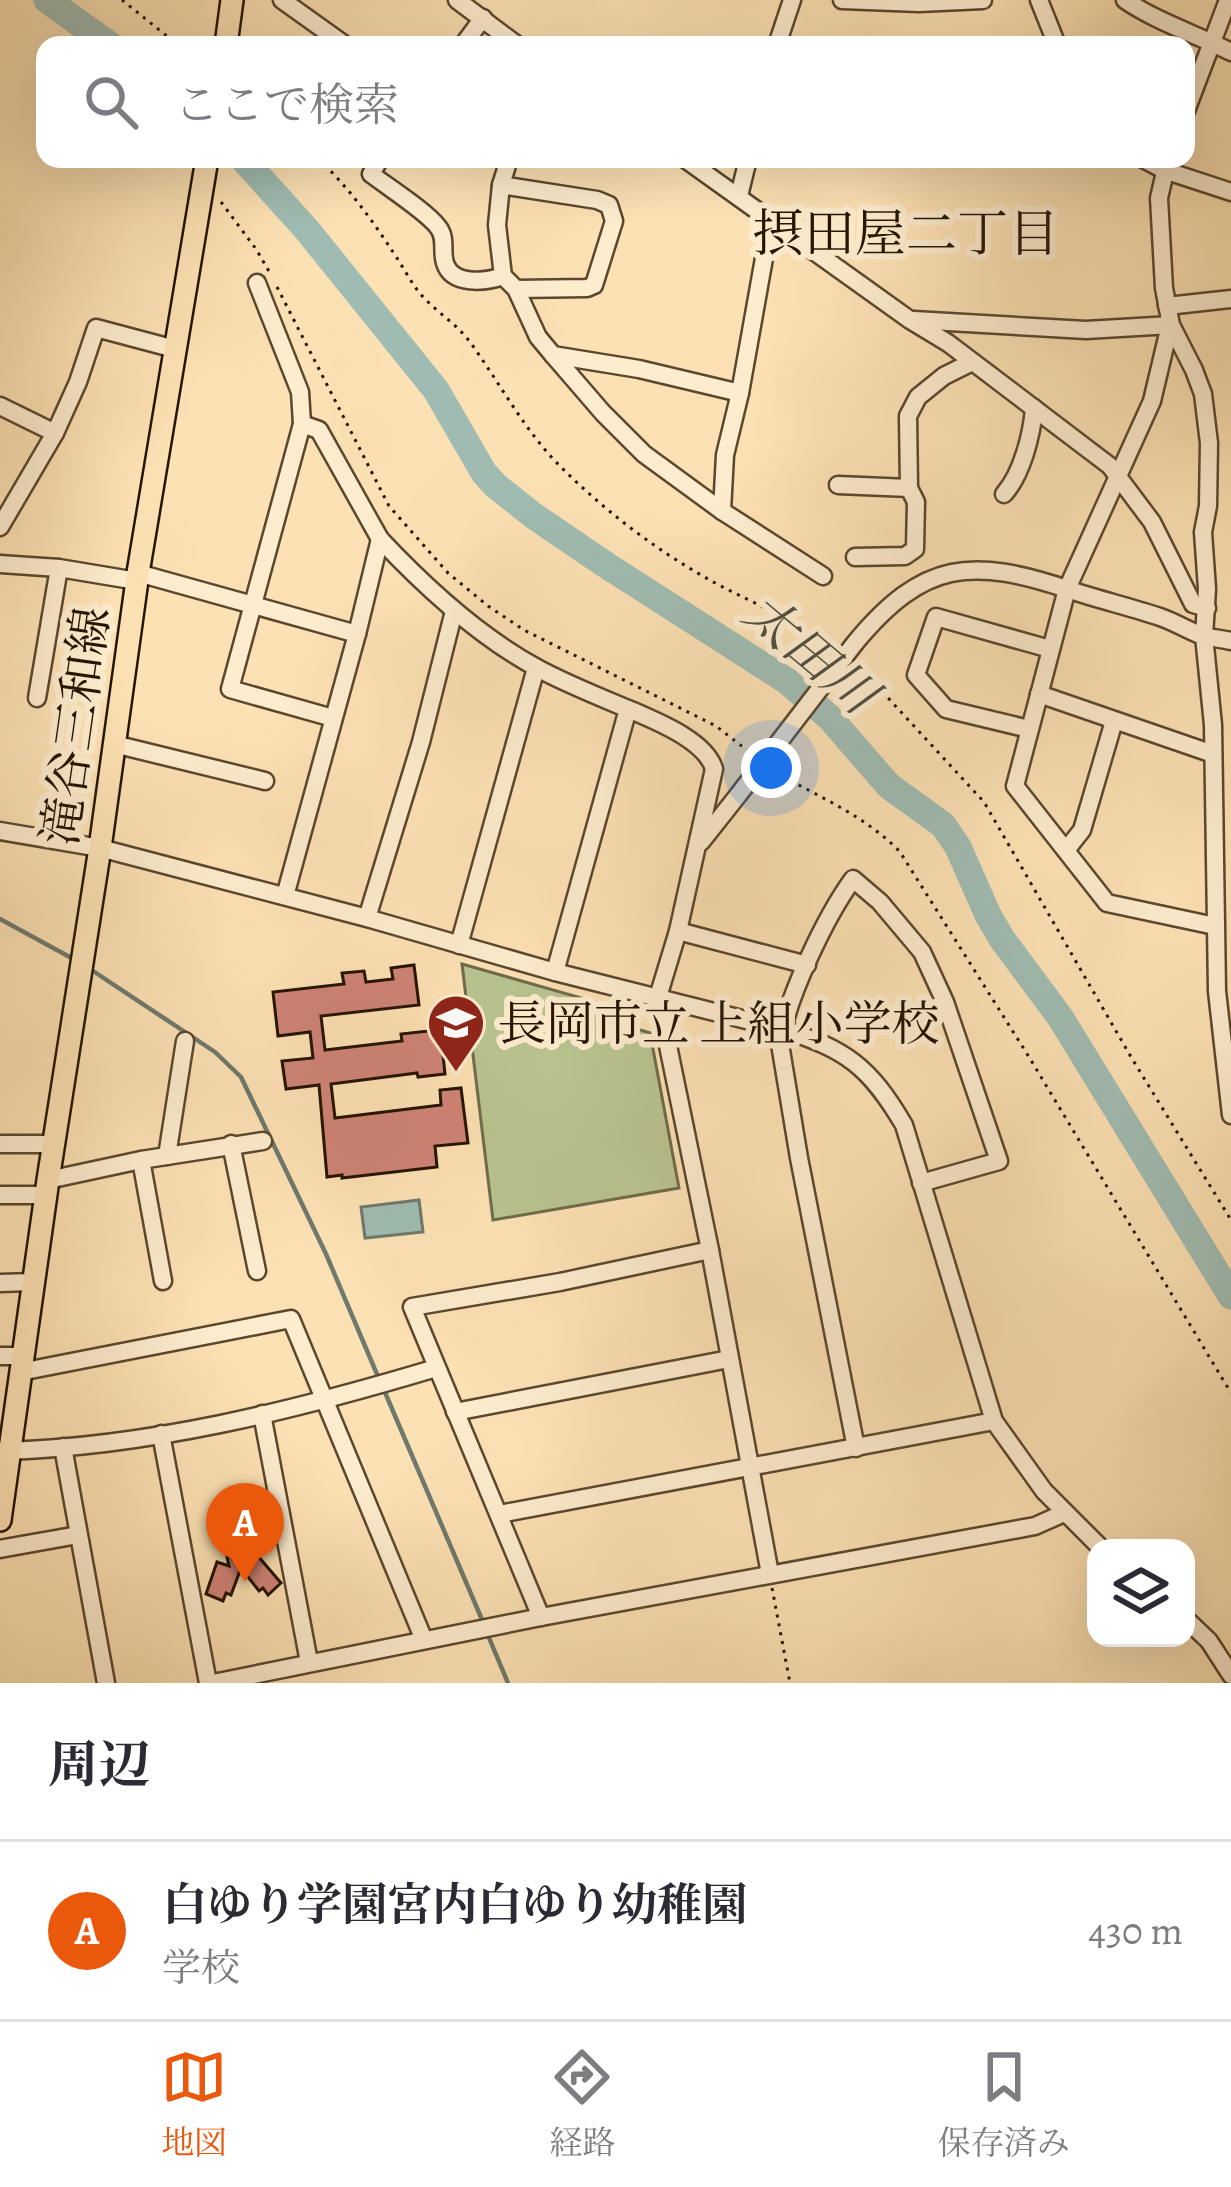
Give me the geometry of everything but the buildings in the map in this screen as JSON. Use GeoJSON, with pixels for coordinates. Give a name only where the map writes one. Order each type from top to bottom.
{"type":"FeatureCollection","features":[{"type":"Feature","properties":{"kind":"main road"},"geometry":{"type":"LineString","coordinates":[[227,36],[232,0]]}},
{"type":"Feature","properties":{"kind":"main road","name":"滝谷三和線"},"geometry":{"type":"LineString","coordinates":[[0,1520],[14,1361],[33,1282],[138,577],[205,170]]}},
{"type":"Feature","properties":{"kind":"street"},"geometry":{"type":"LineString","coordinates":[[282,0],[332,36]]}},
{"type":"Feature","properties":{"kind":"street"},"geometry":{"type":"LineString","coordinates":[[458,0],[506,36]]}},
{"type":"Feature","properties":{"kind":"street"},"geometry":{"type":"LineString","coordinates":[[780,36],[792,0]]}},
{"type":"Feature","properties":{"kind":"street"},"geometry":{"type":"LineString","coordinates":[[842,0],[983,0]]}},
{"type":"Feature","properties":{"kind":"street"},"geometry":{"type":"LineString","coordinates":[[1039,0],[1053,36]]}},
{"type":"Feature","properties":{"kind":"street"},"geometry":{"type":"LineString","coordinates":[[1125,0],[1231,52]]}},
{"type":"Feature","properties":{"kind":"street"},"geometry":{"type":"LineString","coordinates":[[1195,87],[1228,0]]}},
{"type":"Feature","properties":{"kind":"street"},"geometry":{"type":"LineString","coordinates":[[470,36],[482,18]]}},
{"type":"Feature","properties":{"kind":"street"},"geometry":{"type":"LineString","coordinates":[[375,168],[371,174],[436,223],[451,273],[465,280],[594,285],[614,221],[609,205],[501,185]]}},
{"type":"Feature","properties":{"kind":"street"},"geometry":{"type":"LineString","coordinates":[[506,168],[496,225],[509,283],[538,337],[644,454],[823,576]]}},
{"type":"Feature","properties":{"kind":"street"},"geometry":{"type":"LineString","coordinates":[[698,168],[1110,466],[1152,522],[1193,604],[1207,608]]}},
{"type":"Feature","properties":{"kind":"street"},"geometry":{"type":"LineString","coordinates":[[739,196],[746,168]]}},
{"type":"Feature","properties":{"kind":"street"},"geometry":{"type":"LineString","coordinates":[[1166,168],[1159,216],[1169,315],[1152,401],[1067,589],[1015,786],[1107,903],[1215,926]]}},
{"type":"Feature","properties":{"kind":"street"},"geometry":{"type":"LineString","coordinates":[[1173,168],[1231,192]]}},
{"type":"Feature","properties":{"kind":"street"},"geometry":{"type":"LineString","coordinates":[[722,511],[725,455],[771,219]]}},
{"type":"Feature","properties":{"kind":"street"},"geometry":{"type":"LineString","coordinates":[[257,283],[301,392],[302,424],[230,689],[333,718]]}},
{"type":"Feature","properties":{"kind":"street"},"geometry":{"type":"LineString","coordinates":[[910,320],[1087,330],[1231,299]]}},
{"type":"Feature","properties":{"kind":"street"},"geometry":{"type":"LineString","coordinates":[[1169,315],[1199,383],[1209,443],[1203,532],[1204,636],[1212,707],[1217,992],[1231,1115]]}},
{"type":"Feature","properties":{"kind":"street"},"geometry":{"type":"LineString","coordinates":[[0,527],[55,433],[96,328],[175,349]]}},
{"type":"Feature","properties":{"kind":"street"},"geometry":{"type":"LineString","coordinates":[[553,355],[740,393]]}},
{"type":"Feature","properties":{"kind":"street"},"geometry":{"type":"LineString","coordinates":[[855,556],[905,556],[915,549],[916,502],[909,488],[910,408],[944,376],[972,362]]}},
{"type":"Feature","properties":{"kind":"street"},"geometry":{"type":"LineString","coordinates":[[0,406],[55,433]]}},
{"type":"Feature","properties":{"kind":"street"},"geometry":{"type":"LineString","coordinates":[[1004,494],[1016,481],[1034,408]]}},
{"type":"Feature","properties":{"kind":"street"},"geometry":{"type":"LineString","coordinates":[[302,424],[319,430],[380,539],[454,611],[536,668],[666,726],[713,762],[678,931],[658,997],[770,1574]]}},
{"type":"Feature","properties":{"kind":"street"},"geometry":{"type":"LineString","coordinates":[[838,485],[909,488]]}},
{"type":"Feature","properties":{"kind":"street"},"geometry":{"type":"LineString","coordinates":[[285,896],[380,539]]}},
{"type":"Feature","properties":{"kind":"street"},"geometry":{"type":"LineString","coordinates":[[0,564],[138,577],[357,634]]}},
{"type":"Feature","properties":{"kind":"street"},"geometry":{"type":"LineString","coordinates":[[37,698],[59,568]]}},
{"type":"Feature","properties":{"kind":"street"},"geometry":{"type":"LineString","coordinates":[[697,848],[855,643],[895,601],[942,574],[982,569],[1006,572],[1164,618],[1204,636],[1231,640]]}},
{"type":"Feature","properties":{"kind":"street"},"geometry":{"type":"LineString","coordinates":[[367,918],[421,742],[454,611]]}},
{"type":"Feature","properties":{"kind":"street"},"geometry":{"type":"LineString","coordinates":[[1029,730],[946,709],[916,675],[936,617],[1050,649]]}},
{"type":"Feature","properties":{"kind":"street"},"geometry":{"type":"LineString","coordinates":[[459,945],[536,668]]}},
{"type":"Feature","properties":{"kind":"street"},"geometry":{"type":"LineString","coordinates":[[1039,694],[1213,754]]}},
{"type":"Feature","properties":{"kind":"street"},"geometry":{"type":"LineString","coordinates":[[555,972],[628,709]]}},
{"type":"Feature","properties":{"kind":"street"},"geometry":{"type":"LineString","coordinates":[[1067,850],[1082,830],[1114,722]]}},
{"type":"Feature","properties":{"kind":"street"},"geometry":{"type":"LineString","coordinates":[[114,744],[265,781]]}},
{"type":"Feature","properties":{"kind":"street"},"geometry":{"type":"LineString","coordinates":[[0,831],[100,848],[782,1029],[857,1063],[882,1089],[904,1125],[994,1421],[1034,1478],[1091,1539]]}},
{"type":"Feature","properties":{"kind":"street"},"geometry":{"type":"LineString","coordinates":[[856,1448],[780,1045],[808,965],[853,879],[880,902],[922,952],[945,1003],[999,1161],[922,1184]]}},
{"type":"Feature","properties":{"kind":"street"},"geometry":{"type":"LineString","coordinates":[[678,931],[808,965]]}},
{"type":"Feature","properties":{"kind":"street"},"geometry":{"type":"LineString","coordinates":[[167,1156],[185,1041]]}},
{"type":"Feature","properties":{"kind":"street"},"geometry":{"type":"LineString","coordinates":[[0,1195],[141,1160],[263,1141]]}},
{"type":"Feature","properties":{"kind":"street"},"geometry":{"type":"LineString","coordinates":[[0,1144],[54,1144]]}},
{"type":"Feature","properties":{"kind":"street"},"geometry":{"type":"LineString","coordinates":[[231,1144],[257,1271]]}},
{"type":"Feature","properties":{"kind":"street"},"geometry":{"type":"LineString","coordinates":[[141,1160],[164,1280]]}},
{"type":"Feature","properties":{"kind":"street"},"geometry":{"type":"LineString","coordinates":[[541,1617],[412,1307],[710,1250]]}},
{"type":"Feature","properties":{"kind":"street"},"geometry":{"type":"LineString","coordinates":[[0,1282],[33,1282]]}},
{"type":"Feature","properties":{"kind":"street"},"geometry":{"type":"LineString","coordinates":[[14,1361],[291,1319],[424,1640]]}},
{"type":"Feature","properties":{"kind":"street"},"geometry":{"type":"LineString","coordinates":[[455,1412],[729,1359]]}},
{"type":"Feature","properties":{"kind":"street"},"geometry":{"type":"LineString","coordinates":[[4,1451],[161,1434],[325,1402],[436,1368]]}},
{"type":"Feature","properties":{"kind":"street"},"geometry":{"type":"LineString","coordinates":[[262,1414],[309,1662]]}},
{"type":"Feature","properties":{"kind":"street"},"geometry":{"type":"LineString","coordinates":[[500,1514],[994,1421]]}},
{"type":"Feature","properties":{"kind":"street"},"geometry":{"type":"LineString","coordinates":[[161,1434],[210,1683],[1035,1526],[1064,1513]]}},
{"type":"Feature","properties":{"kind":"street"},"geometry":{"type":"LineString","coordinates":[[63,1447],[106,1683]]}},
{"type":"Feature","properties":{"kind":"street"},"geometry":{"type":"LineString","coordinates":[[0,1549],[79,1535]]}},
{"type":"Feature","properties":{"kind":"street"},"geometry":{"type":"LineString","coordinates":[[1195,1628],[1231,1675]]}},
{"type":"Feature","properties":{"kind":"path"},"geometry":{"type":"LineString","coordinates":[[122,0],[167,36]]}},
{"type":"Feature","properties":{"kind":"path"},"geometry":{"type":"LineString","coordinates":[[326,168],[370,219],[420,293],[471,344],[521,419],[573,478],[627,526],[681,562],[833,648]]}},
{"type":"Feature","properties":{"kind":"path"},"geometry":{"type":"LineString","coordinates":[[852,664],[976,791],[1231,1220]]}},
{"type":"Feature","properties":{"kind":"path"},"geometry":{"type":"LineString","coordinates":[[770,1574],[790,1683]]}},
{"type":"Feature","properties":{"kind":"green space"},"geometry":{"type":"Polygon","coordinates":[[[462,964],[606,1005],[604,1019],[650,1033],[679,1188],[493,1220],[462,964]]]}},
{"type":"Feature","properties":{"kind":"water"},"geometry":{"type":"Polygon","coordinates":[[[419,1200],[423,1232],[365,1238],[361,1207],[419,1200]]]}},
{"type":"Feature","properties":{"kind":"waterway","name":"太田川"},"geometry":{"type":"LineString","coordinates":[[47,0],[97,36]]}},
{"type":"Feature","properties":{"kind":"waterway","name":"太田川"},"geometry":{"type":"LineString","coordinates":[[251,168],[436,390],[496,486],[606,565],[787,681],[829,717],[889,786],[943,825],[1002,939],[1060,1017],[1231,1296]]}},
{"type":"Feature","properties":{"kind":"waterway"},"geometry":{"type":"LineString","coordinates":[[0,919],[77,961]]}},
{"type":"Feature","properties":{"kind":"waterway"},"geometry":{"type":"LineString","coordinates":[[87,967],[215,1052],[241,1077],[326,1254],[379,1379]]}},
{"type":"Feature","properties":{"kind":"waterway"},"geometry":{"type":"LineString","coordinates":[[384,1390],[483,1622]]}},
{"type":"Feature","properties":{"kind":"waterway"},"geometry":{"type":"LineString","coordinates":[[487,1633],[508,1683]]}},
{"type":"Feature","properties":{"kind":"place","name":"長岡市立 上組小学校"},"geometry":{"type":"Point","coordinates":[456,1074]}},
{"type":"Feature","properties":{"kind":"place","name":"白ゆり学園宮内白ゆり幼稚園"},"geometry":{"type":"Point","coordinates":[245,1582]}},
{"type":"Feature","properties":{"kind":"district","name":"摂田屋二丁目"},"geometry":{"type":"Point","coordinates":[906,233]}}]}
